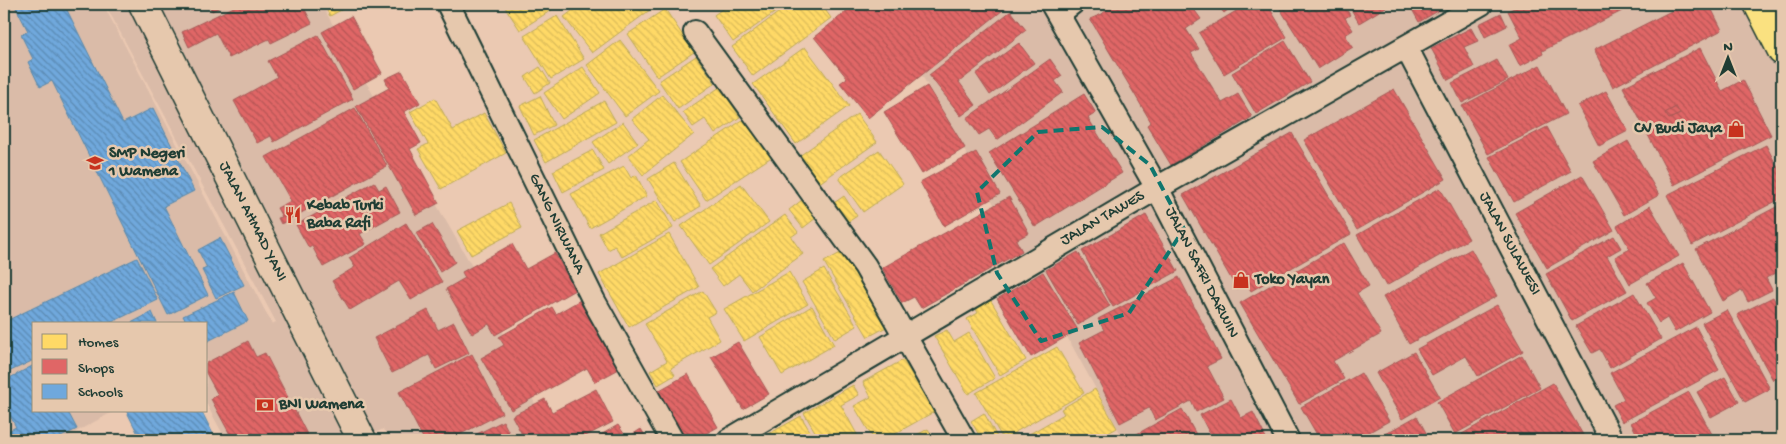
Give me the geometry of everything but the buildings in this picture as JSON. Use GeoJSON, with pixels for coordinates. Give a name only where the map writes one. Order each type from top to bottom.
{"type":"FeatureCollection","features":[{"type":"Feature","properties":{"kind":"highway"},"geometry":{"type":"LineString","coordinates":[[1758,4],[1782,52]]}},
{"type":"Feature","properties":{"kind":"main road","name":"JALAN AHMAD YANI"},"geometry":{"type":"LineString","coordinates":[[143,4],[362,440]]}},
{"type":"Feature","properties":{"kind":"street","name":"GANG NIRWANA"},"geometry":{"type":"LineString","coordinates":[[448,4],[594,301],[672,440]]}},
{"type":"Feature","properties":{"kind":"street","name":"JALAN TAWES"},"geometry":{"type":"LineString","coordinates":[[729,440],[1157,188],[1481,4]]}},
{"type":"Feature","properties":{"kind":"street","name":"JALAN SAFRI DARWIN"},"geometry":{"type":"LineString","coordinates":[[1056,12],[1157,188],[1288,440]]}},
{"type":"Feature","properties":{"kind":"street"},"geometry":{"type":"LineString","coordinates":[[695,32],[865,266],[964,440]]}},
{"type":"Feature","properties":{"kind":"street","name":"JALAN SULAWESI"},"geometry":{"type":"LineString","coordinates":[[1406,47],[1612,440]]}},
{"type":"Feature","properties":{"kind":"lane"},"geometry":{"type":"LineString","coordinates":[[1056,12],[1080,4]]}},
{"type":"Feature","properties":{"kind":"highlighted area"},"geometry":{"type":"Polygon","coordinates":[[[1102,127],[1150,165],[1184,229],[1129,313],[1041,341],[997,273],[977,192],[1038,132],[1102,127]]]}},
{"type":"Feature","properties":{"kind":"shaded area"},"geometry":{"type":"Polygon","coordinates":[[[4,4],[103,4],[272,324],[276,322],[105,4],[321,4],[481,282],[551,440],[389,440],[383,429],[361,440],[226,440],[208,407],[208,322],[32,322],[32,412],[112,412],[61,440],[4,440],[4,4]]]}},
{"type":"Feature","properties":{"kind":"shaded area"},"geometry":{"type":"Polygon","coordinates":[[[877,4],[1746,4],[1782,71],[1782,440],[1124,440],[957,137],[904,44],[877,4]]]}},
{"type":"Feature","properties":{"kind":"place","name":"CV Budi Jaya"},"geometry":{"type":"Point","coordinates":[1736,129]}},
{"type":"Feature","properties":{"kind":"place","name":"SMP Negeri 1 Wamena"},"geometry":{"type":"Point","coordinates":[95,163]}},
{"type":"Feature","properties":{"kind":"place","name":"Kebab Turki Baba Rafi"},"geometry":{"type":"Point","coordinates":[293,215]}},
{"type":"Feature","properties":{"kind":"place","name":"Toko Yayan"},"geometry":{"type":"Point","coordinates":[1241,280]}},
{"type":"Feature","properties":{"kind":"place","name":"BNI Wamena"},"geometry":{"type":"Point","coordinates":[265,405]}}]}
